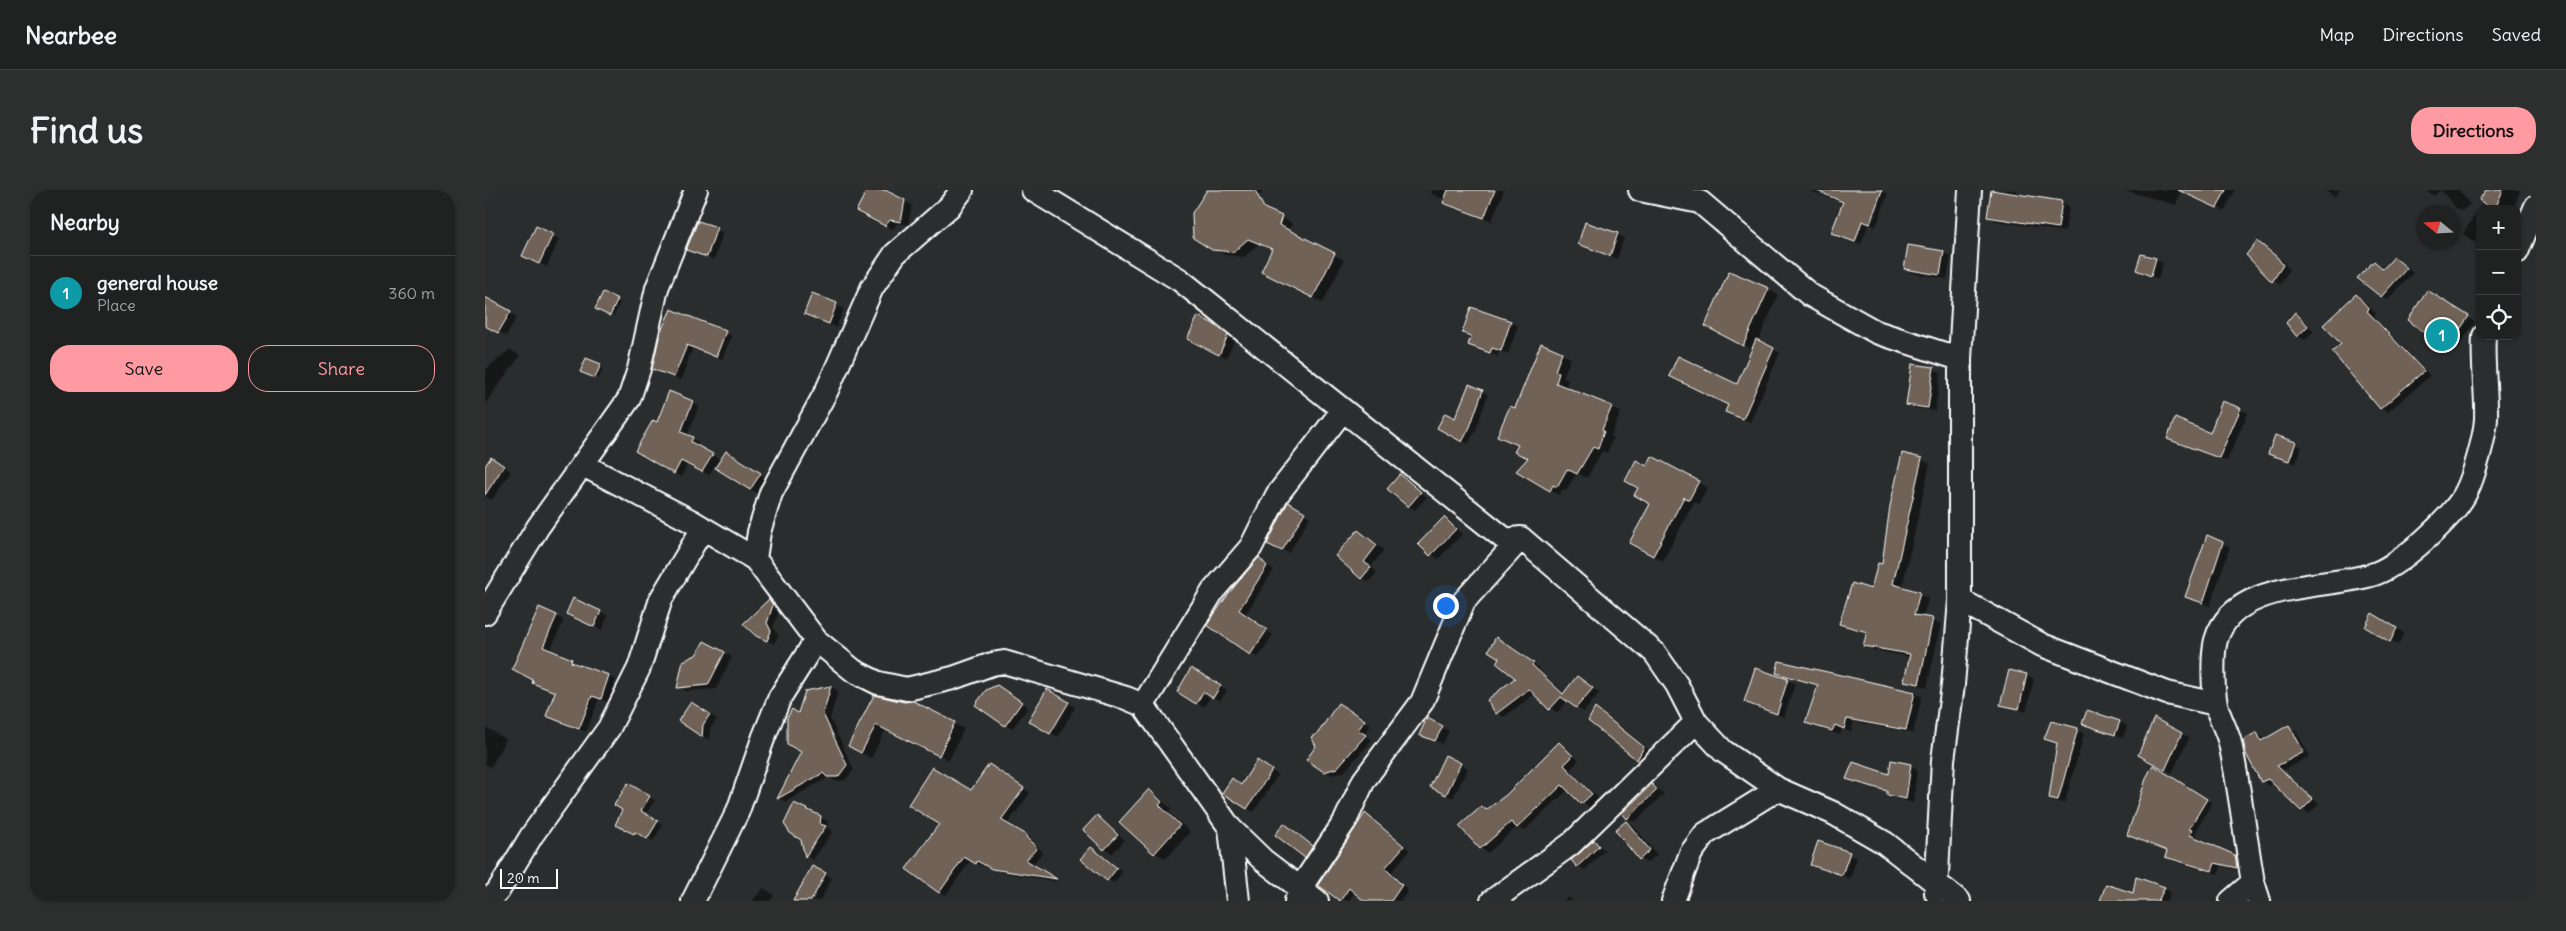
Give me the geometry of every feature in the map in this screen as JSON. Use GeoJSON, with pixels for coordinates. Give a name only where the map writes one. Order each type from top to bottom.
{"type":"FeatureCollection","features":[{"type":"Feature","properties":{"kind":"street"},"geometry":{"type":"LineString","coordinates":[[485,613],[538,527],[629,399],[657,288],[696,190]]}},
{"type":"Feature","properties":{"kind":"street"},"geometry":{"type":"LineString","coordinates":[[755,559],[759,532],[771,493],[827,390],[872,288],[895,254],[949,207],[962,190]]}},
{"type":"Feature","properties":{"kind":"street"},"geometry":{"type":"LineString","coordinates":[[1033,190],[1174,276],[1506,540],[1521,538],[1655,653],[1677,685],[1696,722],[1723,751],[1778,789],[1860,827],[1904,856],[1936,891],[1959,901]]}},
{"type":"Feature","properties":{"kind":"street"},"geometry":{"type":"LineString","coordinates":[[1640,190],[1677,194],[1699,202],[1810,295],[1876,332],[1960,359]]}},
{"type":"Feature","properties":{"kind":"street"},"geometry":{"type":"LineString","coordinates":[[1936,891],[1943,760],[1953,685],[1960,600],[1960,359],[1970,190]]}},
{"type":"Feature","properties":{"kind":"street"},"geometry":{"type":"LineString","coordinates":[[2518,250],[2536,206]]}},
{"type":"Feature","properties":{"kind":"street"},"geometry":{"type":"LineString","coordinates":[[2231,901],[2256,891],[2230,743],[2216,704],[2214,651],[2222,627],[2234,610],[2279,591],[2370,576],[2387,569],[2409,554],[2459,505],[2467,491],[2484,434],[2486,419],[2485,340]]}},
{"type":"Feature","properties":{"kind":"street"},"geometry":{"type":"LineString","coordinates":[[1143,705],[1213,591],[1251,547],[1277,495],[1343,410]]}},
{"type":"Feature","properties":{"kind":"street"},"geometry":{"type":"LineString","coordinates":[[583,465],[703,528],[755,559],[816,640],[854,671],[878,683],[907,689],[953,678],[992,664],[1004,662],[1126,698],[1143,705],[1230,828],[1263,860],[1305,896],[1345,821],[1364,780],[1422,702],[1464,601],[1521,538]]}},
{"type":"Feature","properties":{"kind":"street"},"geometry":{"type":"LineString","coordinates":[[488,901],[501,886],[532,835],[609,728],[639,668],[661,599],[703,528]]}},
{"type":"Feature","properties":{"kind":"street"},"geometry":{"type":"LineString","coordinates":[[1960,600],[2042,645],[2167,693],[2216,704]]}},
{"type":"Feature","properties":{"kind":"street"},"geometry":{"type":"LineString","coordinates":[[693,901],[738,811],[763,739],[781,697],[816,640]]}},
{"type":"Feature","properties":{"kind":"street"},"geometry":{"type":"LineString","coordinates":[[1492,901],[1571,844],[1696,722]]}},
{"type":"Feature","properties":{"kind":"street"},"geometry":{"type":"LineString","coordinates":[[1673,901],[1691,853],[1705,834],[1778,789]]}},
{"type":"Feature","properties":{"kind":"street"},"geometry":{"type":"LineString","coordinates":[[1230,828],[1238,901]]}},
{"type":"Feature","properties":{"kind":"building"},"geometry":{"type":"Polygon","coordinates":[[[867,190],[885,190],[905,200],[901,222],[890,220],[885,226],[856,211],[867,190]]]}},
{"type":"Feature","properties":{"kind":"building"},"geometry":{"type":"Polygon","coordinates":[[[1207,190],[1255,190],[1264,208],[1282,216],[1279,225],[1335,253],[1313,298],[1261,272],[1272,249],[1248,239],[1233,252],[1212,250],[1193,238],[1192,213],[1207,190]]]}},
{"type":"Feature","properties":{"kind":"building"},"geometry":{"type":"Polygon","coordinates":[[[1448,190],[1495,190],[1484,218],[1443,203],[1448,190]]]}},
{"type":"Feature","properties":{"kind":"building"},"geometry":{"type":"Polygon","coordinates":[[[1815,190],[1882,190],[1870,224],[1862,221],[1855,242],[1831,233],[1843,202],[1815,190]]]}},
{"type":"Feature","properties":{"kind":"building"},"geometry":{"type":"Polygon","coordinates":[[[1991,190],[2062,201],[2058,228],[1987,217],[1991,190]]]}},
{"type":"Feature","properties":{"kind":"building"},"geometry":{"type":"Polygon","coordinates":[[[2178,190],[2226,190],[2217,208],[2178,190]]]}},
{"type":"Feature","properties":{"kind":"building"},"geometry":{"type":"Polygon","coordinates":[[[2486,190],[2503,190],[2497,205],[2486,205],[2479,200],[2486,190]]]}},
{"type":"Feature","properties":{"kind":"building"},"geometry":{"type":"Polygon","coordinates":[[[698,221],[717,227],[707,257],[686,250],[698,221]]]}},
{"type":"Feature","properties":{"kind":"building"},"geometry":{"type":"Polygon","coordinates":[[[1585,222],[1618,233],[1610,256],[1578,244],[1585,222]]]}},
{"type":"Feature","properties":{"kind":"building"},"geometry":{"type":"Polygon","coordinates":[[[536,226],[553,234],[539,264],[522,256],[536,226]]]}},
{"type":"Feature","properties":{"kind":"building"},"geometry":{"type":"Polygon","coordinates":[[[2257,241],[2277,257],[2283,265],[2272,282],[2246,255],[2257,241]]]}},
{"type":"Feature","properties":{"kind":"building"},"geometry":{"type":"Polygon","coordinates":[[[1908,245],[1944,251],[1940,275],[1904,269],[1908,245]]]}},
{"type":"Feature","properties":{"kind":"building"},"geometry":{"type":"Polygon","coordinates":[[[2141,254],[2156,258],[2151,276],[2136,270],[2141,254]]]}},
{"type":"Feature","properties":{"kind":"building"},"geometry":{"type":"Polygon","coordinates":[[[2394,257],[2407,268],[2381,297],[2357,278],[2374,261],[2383,269],[2394,257]]]}},
{"type":"Feature","properties":{"kind":"building"},"geometry":{"type":"Polygon","coordinates":[[[1729,271],[1769,288],[1743,346],[1705,326],[1729,271]]]}},
{"type":"Feature","properties":{"kind":"building"},"geometry":{"type":"Polygon","coordinates":[[[2427,290],[2469,316],[2446,350],[2408,320],[2427,290]]]}},
{"type":"Feature","properties":{"kind":"building"},"geometry":{"type":"Polygon","coordinates":[[[603,292],[618,299],[610,316],[595,309],[603,292]]]}},
{"type":"Feature","properties":{"kind":"building"},"geometry":{"type":"Polygon","coordinates":[[[812,293],[837,303],[829,324],[804,314],[812,293]]]}},
{"type":"Feature","properties":{"kind":"building"},"geometry":{"type":"Polygon","coordinates":[[[2356,294],[2369,309],[2367,311],[2424,371],[2380,409],[2332,352],[2341,344],[2323,325],[2356,294]]]}},
{"type":"Feature","properties":{"kind":"building"},"geometry":{"type":"Polygon","coordinates":[[[485,297],[511,311],[498,333],[485,326],[485,297]]]}},
{"type":"Feature","properties":{"kind":"building"},"geometry":{"type":"Polygon","coordinates":[[[1471,307],[1511,321],[1501,351],[1492,348],[1490,353],[1468,345],[1471,336],[1462,333],[1471,307]]]}},
{"type":"Feature","properties":{"kind":"building"},"geometry":{"type":"Polygon","coordinates":[[[671,309],[726,331],[716,357],[687,345],[674,377],[652,369],[660,333],[671,309]]]}},
{"type":"Feature","properties":{"kind":"building"},"geometry":{"type":"Polygon","coordinates":[[[2295,312],[2308,326],[2297,337],[2286,323],[2295,312]]]}},
{"type":"Feature","properties":{"kind":"building"},"geometry":{"type":"Polygon","coordinates":[[[1198,316],[1212,323],[1228,335],[1219,355],[1187,339],[1198,316]]]}},
{"type":"Feature","properties":{"kind":"building"},"geometry":{"type":"Polygon","coordinates":[[[1756,339],[1774,348],[1743,419],[1725,412],[1728,405],[1669,376],[1678,356],[1737,384],[1756,339]]]}},
{"type":"Feature","properties":{"kind":"building"},"geometry":{"type":"Polygon","coordinates":[[[1541,343],[1562,352],[1555,371],[1559,373],[1556,383],[1612,406],[1602,430],[1604,431],[1598,449],[1593,447],[1577,474],[1567,469],[1557,487],[1553,485],[1550,491],[1516,471],[1528,458],[1514,452],[1518,445],[1497,436],[1510,406],[1515,408],[1541,343]]]}},
{"type":"Feature","properties":{"kind":"building"},"geometry":{"type":"Polygon","coordinates":[[[586,358],[601,364],[595,378],[580,372],[586,358]]]}},
{"type":"Feature","properties":{"kind":"building"},"geometry":{"type":"Polygon","coordinates":[[[1912,364],[1934,367],[1928,408],[1906,405],[1912,364]]]}},
{"type":"Feature","properties":{"kind":"building"},"geometry":{"type":"Polygon","coordinates":[[[1469,384],[1483,390],[1470,427],[1462,442],[1437,428],[1445,413],[1455,418],[1469,384]]]}},
{"type":"Feature","properties":{"kind":"building"},"geometry":{"type":"Polygon","coordinates":[[[669,391],[693,401],[681,432],[693,437],[691,442],[713,454],[702,472],[681,461],[674,474],[635,451],[653,420],[657,422],[669,391]]]}},
{"type":"Feature","properties":{"kind":"building"},"geometry":{"type":"Polygon","coordinates":[[[2222,401],[2241,408],[2219,458],[2167,439],[2175,418],[2210,433],[2222,401]]]}},
{"type":"Feature","properties":{"kind":"building"},"geometry":{"type":"Polygon","coordinates":[[[2275,435],[2296,442],[2289,461],[2268,454],[2275,435]]]}},
{"type":"Feature","properties":{"kind":"building"},"geometry":{"type":"Polygon","coordinates":[[[726,451],[761,473],[750,490],[715,468],[726,451]]]}},
{"type":"Feature","properties":{"kind":"building"},"geometry":{"type":"Polygon","coordinates":[[[1902,453],[1922,458],[1893,584],[1920,592],[1914,615],[1933,618],[1919,684],[1904,681],[1910,654],[1863,646],[1867,632],[1839,624],[1852,583],[1871,589],[1878,563],[1882,564],[1890,506],[1902,453]]]}},
{"type":"Feature","properties":{"kind":"building"},"geometry":{"type":"Polygon","coordinates":[[[1652,456],[1699,481],[1689,500],[1684,497],[1653,556],[1629,543],[1650,504],[1634,495],[1638,488],[1625,481],[1636,460],[1647,466],[1652,456]]]}},
{"type":"Feature","properties":{"kind":"building"},"geometry":{"type":"Polygon","coordinates":[[[491,457],[504,466],[485,495],[485,466],[491,457]]]}},
{"type":"Feature","properties":{"kind":"building"},"geometry":{"type":"Polygon","coordinates":[[[1400,474],[1421,492],[1408,507],[1387,489],[1400,474]]]}},
{"type":"Feature","properties":{"kind":"building"},"geometry":{"type":"Polygon","coordinates":[[[1288,502],[1305,512],[1282,551],[1267,544],[1288,502]]]}},
{"type":"Feature","properties":{"kind":"building"},"geometry":{"type":"Polygon","coordinates":[[[1444,517],[1456,529],[1430,556],[1418,544],[1444,517]]]}},
{"type":"Feature","properties":{"kind":"building"},"geometry":{"type":"Polygon","coordinates":[[[1358,530],[1377,545],[1364,562],[1371,567],[1361,579],[1335,556],[1358,530]]]}},
{"type":"Feature","properties":{"kind":"building"},"geometry":{"type":"Polygon","coordinates":[[[2207,535],[2223,542],[2203,603],[2185,597],[2207,535]]]}},
{"type":"Feature","properties":{"kind":"building"},"geometry":{"type":"Polygon","coordinates":[[[1259,557],[1267,566],[1239,610],[1267,630],[1250,655],[1207,625],[1229,593],[1259,557]]]}},
{"type":"Feature","properties":{"kind":"building"},"geometry":{"type":"Polygon","coordinates":[[[573,598],[601,611],[594,627],[566,614],[573,598]]]}},
{"type":"Feature","properties":{"kind":"building"},"geometry":{"type":"Polygon","coordinates":[[[769,599],[773,605],[767,623],[771,631],[767,641],[756,636],[743,624],[769,599]]]}},
{"type":"Feature","properties":{"kind":"building"},"geometry":{"type":"Polygon","coordinates":[[[539,607],[557,615],[543,647],[572,659],[571,662],[609,675],[601,699],[592,696],[579,729],[546,716],[555,692],[532,683],[533,680],[512,669],[539,607]]]}},
{"type":"Feature","properties":{"kind":"building"},"geometry":{"type":"Polygon","coordinates":[[[2372,613],[2397,628],[2390,642],[2365,627],[2372,613]]]}},
{"type":"Feature","properties":{"kind":"building"},"geometry":{"type":"Polygon","coordinates":[[[1496,637],[1534,663],[1532,665],[1563,694],[1577,676],[1593,688],[1576,708],[1561,697],[1549,710],[1529,689],[1496,714],[1487,700],[1515,678],[1496,663],[1499,658],[1488,651],[1496,637]]]}},
{"type":"Feature","properties":{"kind":"building"},"geometry":{"type":"Polygon","coordinates":[[[704,641],[725,652],[708,685],[677,688],[683,661],[696,655],[704,641]]]}},
{"type":"Feature","properties":{"kind":"building"},"geometry":{"type":"Polygon","coordinates":[[[1779,661],[1915,692],[1906,730],[1847,719],[1844,729],[1835,725],[1832,731],[1805,723],[1818,685],[1776,673],[1779,661]]]}},
{"type":"Feature","properties":{"kind":"building"},"geometry":{"type":"Polygon","coordinates":[[[1191,668],[1221,685],[1213,698],[1203,692],[1196,704],[1177,692],[1191,668]]]}},
{"type":"Feature","properties":{"kind":"building"},"geometry":{"type":"Polygon","coordinates":[[[1755,668],[1788,679],[1777,714],[1744,702],[1755,668]]]}},
{"type":"Feature","properties":{"kind":"building"},"geometry":{"type":"Polygon","coordinates":[[[2009,670],[2027,674],[2019,709],[2000,705],[2009,670]]]}},
{"type":"Feature","properties":{"kind":"building"},"geometry":{"type":"Polygon","coordinates":[[[997,685],[1022,702],[1005,726],[975,705],[986,690],[997,685]]]}},
{"type":"Feature","properties":{"kind":"building"},"geometry":{"type":"Polygon","coordinates":[[[831,686],[823,714],[847,765],[838,777],[827,777],[823,773],[777,799],[801,752],[787,744],[787,718],[792,709],[798,713],[805,691],[831,686]]]}},
{"type":"Feature","properties":{"kind":"building"},"geometry":{"type":"Polygon","coordinates":[[[1047,689],[1069,702],[1050,734],[1028,721],[1047,689]]]}},
{"type":"Feature","properties":{"kind":"building"},"geometry":{"type":"Polygon","coordinates":[[[874,695],[904,702],[913,701],[955,722],[939,756],[876,725],[861,753],[848,746],[874,695]]]}},
{"type":"Feature","properties":{"kind":"building"},"geometry":{"type":"Polygon","coordinates":[[[691,702],[710,714],[703,725],[702,737],[678,721],[691,702]]]}},
{"type":"Feature","properties":{"kind":"building"},"geometry":{"type":"Polygon","coordinates":[[[1338,703],[1365,720],[1358,730],[1366,735],[1337,768],[1324,772],[1306,760],[1316,746],[1311,737],[1318,733],[1338,703]]]}},
{"type":"Feature","properties":{"kind":"building"},"geometry":{"type":"Polygon","coordinates":[[[1595,708],[1644,747],[1637,760],[1588,721],[1595,708]]]}},
{"type":"Feature","properties":{"kind":"building"},"geometry":{"type":"Polygon","coordinates":[[[2087,710],[2120,721],[2115,735],[2082,724],[2087,710]]]}},
{"type":"Feature","properties":{"kind":"building"},"geometry":{"type":"Polygon","coordinates":[[[1427,718],[1443,726],[1435,741],[1419,735],[1427,718]]]}},
{"type":"Feature","properties":{"kind":"building"},"geometry":{"type":"Polygon","coordinates":[[[2154,718],[2182,733],[2165,770],[2138,755],[2154,718]]]}},
{"type":"Feature","properties":{"kind":"building"},"geometry":{"type":"Polygon","coordinates":[[[2051,721],[2078,728],[2058,800],[2049,798],[2057,743],[2044,739],[2051,721]]]}},
{"type":"Feature","properties":{"kind":"building"},"geometry":{"type":"Polygon","coordinates":[[[2289,725],[2304,752],[2277,766],[2313,799],[2301,811],[2268,779],[2261,782],[2246,754],[2243,740],[2257,732],[2261,741],[2289,725]]]}},
{"type":"Feature","properties":{"kind":"building"},"geometry":{"type":"Polygon","coordinates":[[[1559,742],[1573,756],[1564,765],[1592,794],[1581,804],[1562,785],[1517,828],[1511,822],[1480,849],[1459,826],[1482,806],[1486,810],[1506,795],[1559,742]]]}},
{"type":"Feature","properties":{"kind":"building"},"geometry":{"type":"Polygon","coordinates":[[[1445,755],[1461,763],[1446,795],[1430,787],[1445,755]]]}},
{"type":"Feature","properties":{"kind":"building"},"geometry":{"type":"Polygon","coordinates":[[[1257,760],[1272,770],[1247,809],[1222,793],[1232,778],[1241,785],[1257,760]]]}},
{"type":"Feature","properties":{"kind":"building"},"geometry":{"type":"Polygon","coordinates":[[[1891,760],[1911,764],[1906,799],[1887,795],[1887,791],[1846,779],[1853,762],[1889,774],[1891,760]]]}},
{"type":"Feature","properties":{"kind":"building"},"geometry":{"type":"Polygon","coordinates":[[[989,764],[1024,788],[1001,820],[1027,835],[1026,837],[1037,848],[1026,860],[1057,879],[992,869],[977,861],[976,864],[964,857],[939,893],[906,869],[939,824],[908,805],[932,767],[971,790],[989,764]]]}},
{"type":"Feature","properties":{"kind":"building"},"geometry":{"type":"Polygon","coordinates":[[[2153,765],[2207,799],[2189,829],[2192,830],[2190,835],[2235,855],[2237,868],[2215,863],[2212,871],[2165,857],[2167,851],[2127,835],[2147,776],[2153,765]]]}},
{"type":"Feature","properties":{"kind":"building"},"geometry":{"type":"Polygon","coordinates":[[[628,783],[650,796],[641,811],[658,821],[647,839],[635,832],[634,834],[615,825],[622,810],[614,805],[628,783]]]}},
{"type":"Feature","properties":{"kind":"building"},"geometry":{"type":"Polygon","coordinates":[[[1652,784],[1657,790],[1627,819],[1622,813],[1652,784]]]}},
{"type":"Feature","properties":{"kind":"building"},"geometry":{"type":"Polygon","coordinates":[[[1149,789],[1162,802],[1159,805],[1180,825],[1154,854],[1119,822],[1149,789]]]}},
{"type":"Feature","properties":{"kind":"building"},"geometry":{"type":"Polygon","coordinates":[[[794,803],[821,816],[820,824],[826,826],[805,857],[801,840],[790,833],[784,824],[794,803]]]}},
{"type":"Feature","properties":{"kind":"building"},"geometry":{"type":"Polygon","coordinates":[[[1365,813],[1404,846],[1385,868],[1402,885],[1391,901],[1364,901],[1349,888],[1340,901],[1318,885],[1365,813]]]}},
{"type":"Feature","properties":{"kind":"building"},"geometry":{"type":"Polygon","coordinates":[[[1097,815],[1118,835],[1104,850],[1083,830],[1097,815]]]}},
{"type":"Feature","properties":{"kind":"building"},"geometry":{"type":"Polygon","coordinates":[[[1626,821],[1650,850],[1639,860],[1615,830],[1626,821]]]}},
{"type":"Feature","properties":{"kind":"building"},"geometry":{"type":"Polygon","coordinates":[[[1284,823],[1313,846],[1305,858],[1275,835],[1284,823]]]}},
{"type":"Feature","properties":{"kind":"building"},"geometry":{"type":"Polygon","coordinates":[[[1594,840],[1599,846],[1577,867],[1571,860],[1594,840]]]}},
{"type":"Feature","properties":{"kind":"building"},"geometry":{"type":"Polygon","coordinates":[[[1818,841],[1850,852],[1842,875],[1810,865],[1818,841]]]}},
{"type":"Feature","properties":{"kind":"building"},"geometry":{"type":"Polygon","coordinates":[[[1091,847],[1117,868],[1107,881],[1080,859],[1091,847]]]}},
{"type":"Feature","properties":{"kind":"building"},"geometry":{"type":"Polygon","coordinates":[[[812,866],[826,873],[811,901],[793,901],[812,866]]]}},
{"type":"Feature","properties":{"kind":"building"},"geometry":{"type":"Polygon","coordinates":[[[2136,877],[2165,887],[2158,901],[2100,901],[2106,884],[2133,893],[2136,877]]]}},
{"type":"Feature","properties":{"kind":"place","name":"general house"},"geometry":{"type":"Point","coordinates":[2442,335]}}]}
